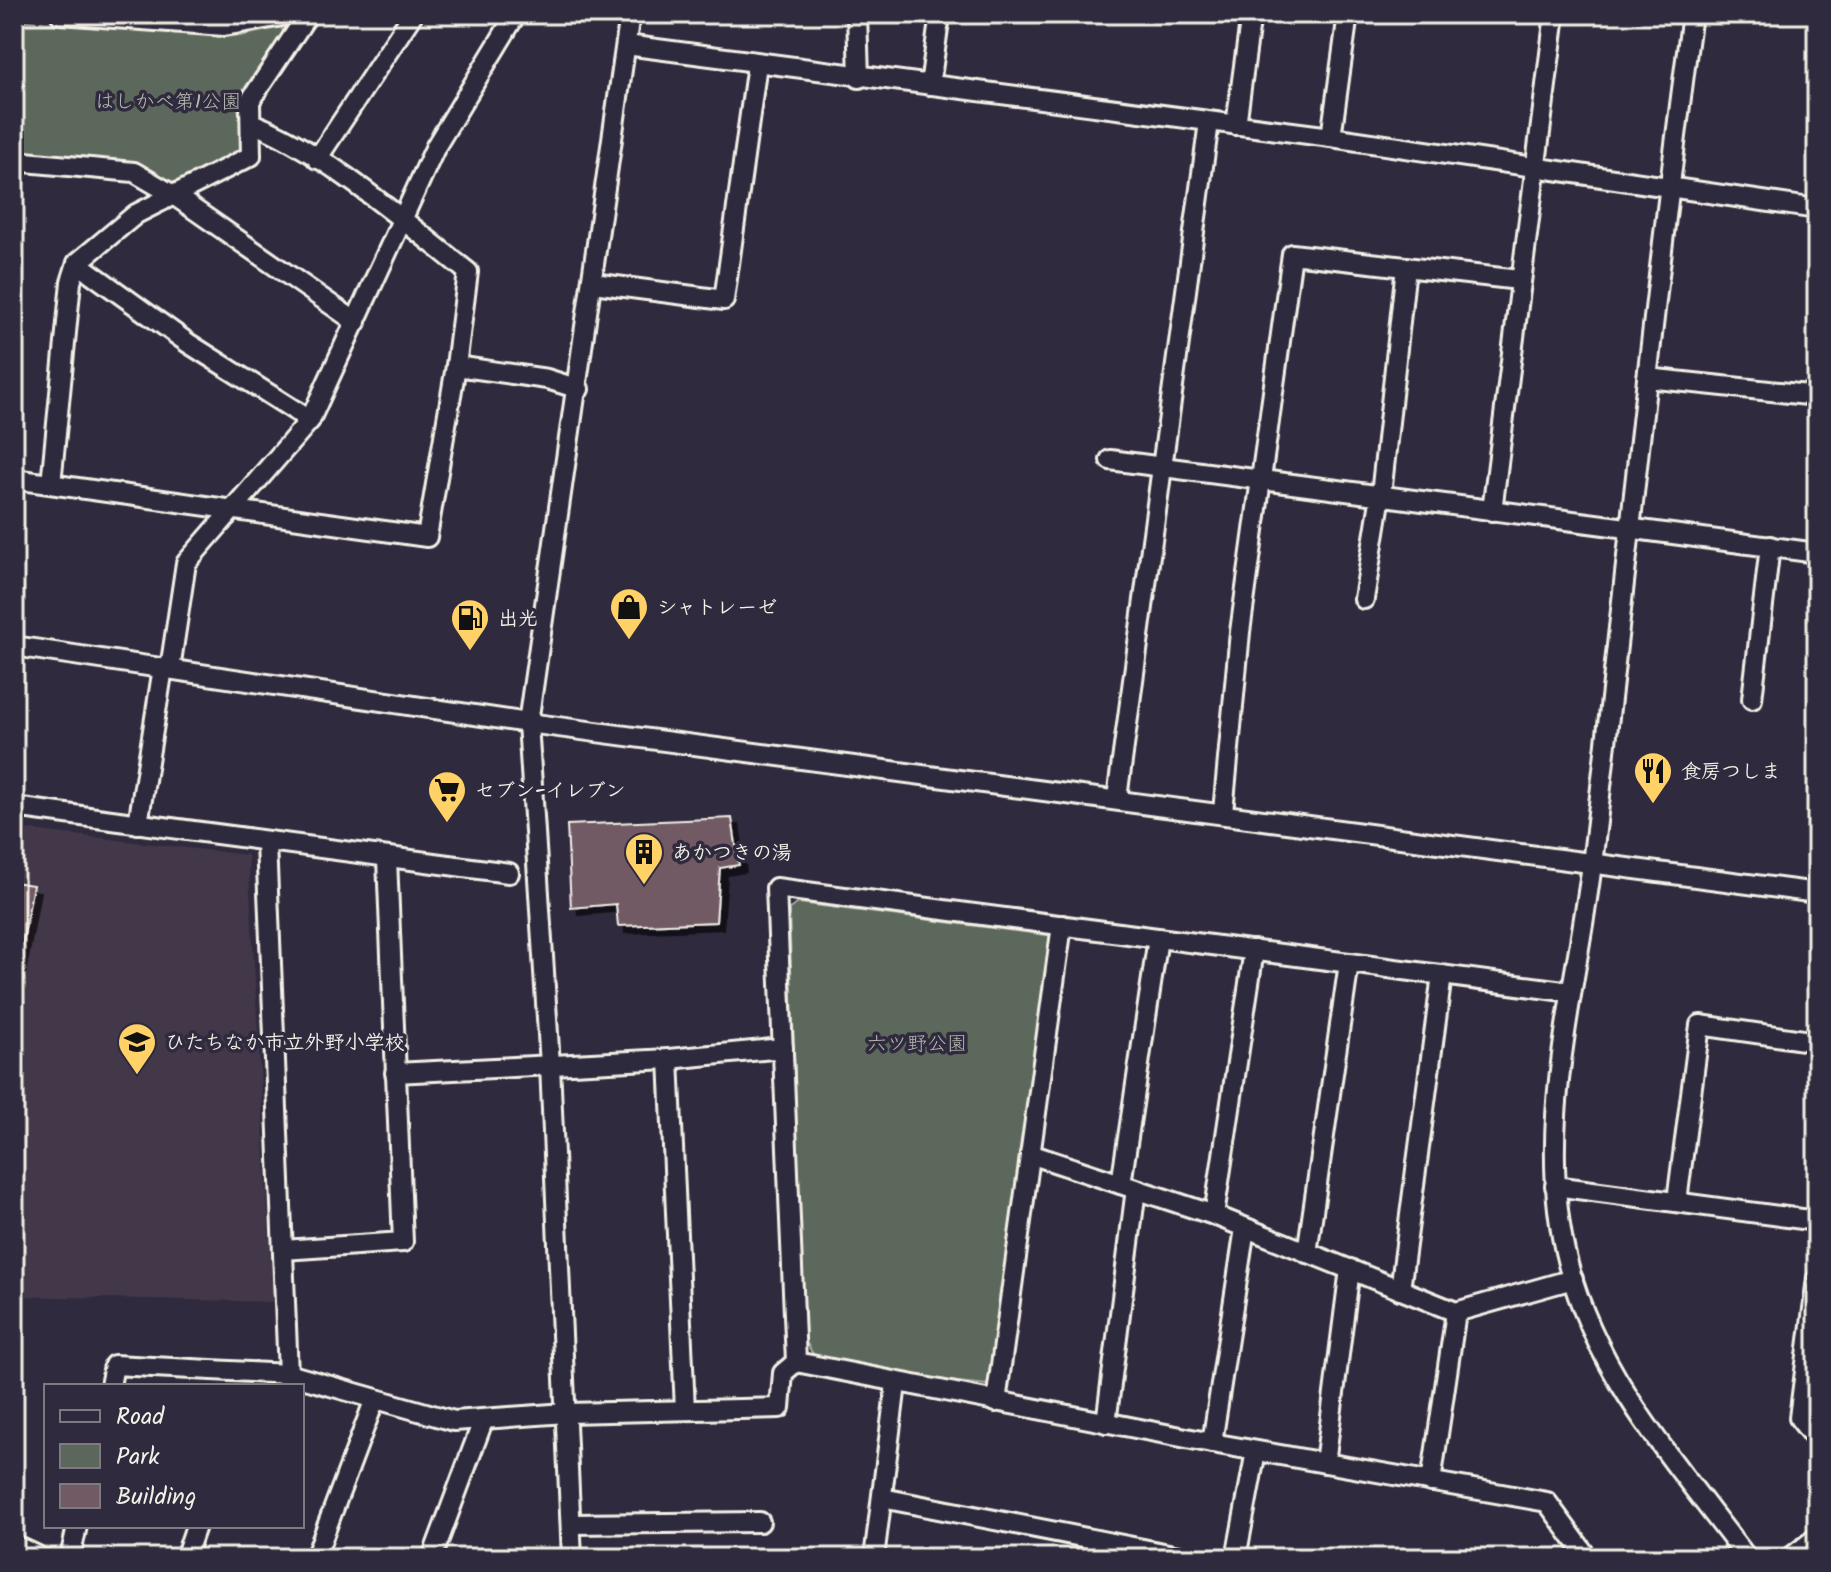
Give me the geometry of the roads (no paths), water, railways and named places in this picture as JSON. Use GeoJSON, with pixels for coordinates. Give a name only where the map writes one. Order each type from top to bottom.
{"type":"FeatureCollection","features":[{"type":"Feature","properties":{"kind":"street"},"geometry":{"type":"LineString","coordinates":[[60,14],[167,17],[224,26],[294,14]]}},
{"type":"Feature","properties":{"kind":"street"},"geometry":{"type":"LineString","coordinates":[[51,484],[71,282],[77,263],[136,214],[251,156],[250,101],[308,14]]}},
{"type":"Feature","properties":{"kind":"street"},"geometry":{"type":"LineString","coordinates":[[317,159],[413,14]]}},
{"type":"Feature","properties":{"kind":"street"},"geometry":{"type":"LineString","coordinates":[[138,824],[186,563],[310,420],[436,146],[516,14]]}},
{"type":"Feature","properties":{"kind":"street"},"geometry":{"type":"LineString","coordinates":[[572,1558],[550,1065],[528,723],[579,389],[630,14]]}},
{"type":"Feature","properties":{"kind":"street"},"geometry":{"type":"LineString","coordinates":[[857,14],[859,78]]}},
{"type":"Feature","properties":{"kind":"street"},"geometry":{"type":"LineString","coordinates":[[930,85],[940,14]]}},
{"type":"Feature","properties":{"kind":"street"},"geometry":{"type":"LineString","coordinates":[[1236,125],[1251,14]]}},
{"type":"Feature","properties":{"kind":"street"},"geometry":{"type":"LineString","coordinates":[[1331,137],[1348,14]]}},
{"type":"Feature","properties":{"kind":"street"},"geometry":{"type":"LineString","coordinates":[[1492,511],[1555,14]]}},
{"type":"Feature","properties":{"kind":"street"},"geometry":{"type":"LineString","coordinates":[[1692,14],[1668,189],[1592,861],[1556,1107],[1555,1186],[1559,1222],[1584,1316],[1636,1410],[1747,1558]]}},
{"type":"Feature","properties":{"kind":"street"},"geometry":{"type":"LineString","coordinates":[[626,45],[859,78],[1331,137],[1817,209]]}},
{"type":"Feature","properties":{"kind":"street"},"geometry":{"type":"LineString","coordinates":[[593,283],[724,300],[757,64]]}},
{"type":"Feature","properties":{"kind":"street"},"geometry":{"type":"LineString","coordinates":[[1117,798],[1209,122]]}},
{"type":"Feature","properties":{"kind":"street"},"geometry":{"type":"LineString","coordinates":[[14,479],[427,537],[456,366],[468,272],[317,159],[275,131],[251,123]]}},
{"type":"Feature","properties":{"kind":"street"},"geometry":{"type":"LineString","coordinates":[[14,161],[134,172],[175,196],[356,322]]}},
{"type":"Feature","properties":{"kind":"street"},"geometry":{"type":"LineString","coordinates":[[1223,812],[1240,632],[1292,254],[1519,280]]}},
{"type":"Feature","properties":{"kind":"street"},"geometry":{"type":"LineString","coordinates":[[77,263],[188,343],[310,420]]}},
{"type":"Feature","properties":{"kind":"street"},"geometry":{"type":"LineString","coordinates":[[1364,599],[1381,495],[1406,267]]}},
{"type":"Feature","properties":{"kind":"street"},"geometry":{"type":"LineString","coordinates":[[456,366],[547,379],[579,389]]}},
{"type":"Feature","properties":{"kind":"street"},"geometry":{"type":"LineString","coordinates":[[1647,378],[1817,396]]}},
{"type":"Feature","properties":{"kind":"street"},"geometry":{"type":"LineString","coordinates":[[1110,460],[1628,531],[1817,553]]}},
{"type":"Feature","properties":{"kind":"street"},"geometry":{"type":"LineString","coordinates":[[1752,699],[1770,546]]}},
{"type":"Feature","properties":{"kind":"street"},"geometry":{"type":"LineString","coordinates":[[14,646],[528,723],[1117,798],[1817,893]]}},
{"type":"Feature","properties":{"kind":"street"},"geometry":{"type":"LineString","coordinates":[[14,807],[509,873]]}},
{"type":"Feature","properties":{"kind":"street"},"geometry":{"type":"LineString","coordinates":[[266,843],[288,1374]]}},
{"type":"Feature","properties":{"kind":"street"},"geometry":{"type":"LineString","coordinates":[[283,1250],[403,1242],[387,859]]}},
{"type":"Feature","properties":{"kind":"street"},"geometry":{"type":"LineString","coordinates":[[796,1362],[776,888],[1571,992]]}},
{"type":"Feature","properties":{"kind":"street"},"geometry":{"type":"LineString","coordinates":[[996,1402],[1062,925]]}},
{"type":"Feature","properties":{"kind":"street"},"geometry":{"type":"LineString","coordinates":[[1106,1423],[1158,938]]}},
{"type":"Feature","properties":{"kind":"street"},"geometry":{"type":"LineString","coordinates":[[1214,1215],[1254,950]]}},
{"type":"Feature","properties":{"kind":"street"},"geometry":{"type":"LineString","coordinates":[[1307,1253],[1349,963]]}},
{"type":"Feature","properties":{"kind":"street"},"geometry":{"type":"LineString","coordinates":[[1400,1290],[1442,975]]}},
{"type":"Feature","properties":{"kind":"street"},"geometry":{"type":"LineString","coordinates":[[1677,1201],[1700,1025],[1817,1042]]}},
{"type":"Feature","properties":{"kind":"street"},"geometry":{"type":"LineString","coordinates":[[395,1073],[669,1059],[783,1048]]}},
{"type":"Feature","properties":{"kind":"street"},"geometry":{"type":"LineString","coordinates":[[669,1059],[685,1410]]}},
{"type":"Feature","properties":{"kind":"street"},"geometry":{"type":"LineString","coordinates":[[1030,1154],[1214,1215],[1456,1312],[1573,1279]]}},
{"type":"Feature","properties":{"kind":"street"},"geometry":{"type":"LineString","coordinates":[[1555,1186],[1817,1221]]}},
{"type":"Feature","properties":{"kind":"street"},"geometry":{"type":"LineString","coordinates":[[1212,1443],[1245,1228]]}},
{"type":"Feature","properties":{"kind":"street"},"geometry":{"type":"LineString","coordinates":[[1325,1463],[1350,1269]]}},
{"type":"Feature","properties":{"kind":"street"},"geometry":{"type":"LineString","coordinates":[[1817,1278],[1799,1418],[1817,1441]]}},
{"type":"Feature","properties":{"kind":"street"},"geometry":{"type":"LineString","coordinates":[[1431,1482],[1456,1312]]}},
{"type":"Feature","properties":{"kind":"street"},"geometry":{"type":"LineString","coordinates":[[796,1362],[896,1384],[1212,1443],[1547,1502],[1588,1558]]}},
{"type":"Feature","properties":{"kind":"street"},"geometry":{"type":"LineString","coordinates":[[110,1384],[114,1365],[244,1379],[288,1374],[454,1421],[483,1421],[566,1413],[780,1408],[783,1373],[796,1362]]}},
{"type":"Feature","properties":{"kind":"street"},"geometry":{"type":"LineString","coordinates":[[874,1558],[896,1384]]}},
{"type":"Feature","properties":{"kind":"street"},"geometry":{"type":"LineString","coordinates":[[315,1558],[375,1399]]}},
{"type":"Feature","properties":{"kind":"street"},"geometry":{"type":"LineString","coordinates":[[432,1558],[483,1421]]}},
{"type":"Feature","properties":{"kind":"street"},"geometry":{"type":"LineString","coordinates":[[1236,1558],[1256,1451]]}},
{"type":"Feature","properties":{"kind":"street"},"geometry":{"type":"LineString","coordinates":[[882,1498],[1112,1551],[1189,1558]]}},
{"type":"Feature","properties":{"kind":"street"},"geometry":{"type":"LineString","coordinates":[[571,1524],[760,1522]]}},
{"type":"Feature","properties":{"kind":"street"},"geometry":{"type":"LineString","coordinates":[[70,1558],[77,1528]]}},
{"type":"Feature","properties":{"kind":"street"},"geometry":{"type":"LineString","coordinates":[[185,1558],[195,1528]]}},
{"type":"Feature","properties":{"kind":"street"},"geometry":{"type":"LineString","coordinates":[[1790,1558],[1817,1537]]}},
{"type":"Feature","properties":{"kind":"street"},"geometry":{"type":"LineString","coordinates":[[14,1545],[42,1558]]}},
{"type":"Feature","properties":{"kind":"place","name":"シャトレーゼ"},"geometry":{"type":"Point","coordinates":[629,641]}},
{"type":"Feature","properties":{"kind":"place","name":"出光"},"geometry":{"type":"Point","coordinates":[470,652]}},
{"type":"Feature","properties":{"kind":"place","name":"食房つしま"},"geometry":{"type":"Point","coordinates":[1653,805]}},
{"type":"Feature","properties":{"kind":"place","name":"セブン-イレブン"},"geometry":{"type":"Point","coordinates":[447,824]}},
{"type":"Feature","properties":{"kind":"place","name":"あかつきの湯"},"geometry":{"type":"Point","coordinates":[644,886]}},
{"type":"Feature","properties":{"kind":"place","name":"ひたちなか市立外野小学校"},"geometry":{"type":"Point","coordinates":[137,1076]}},
{"type":"Feature","properties":{"kind":"park label","name":"はしかべ第1公園"},"geometry":{"type":"Point","coordinates":[168,101]}},
{"type":"Feature","properties":{"kind":"park label","name":"六ツ野公園"},"geometry":{"type":"Point","coordinates":[917,1043]}}]}
